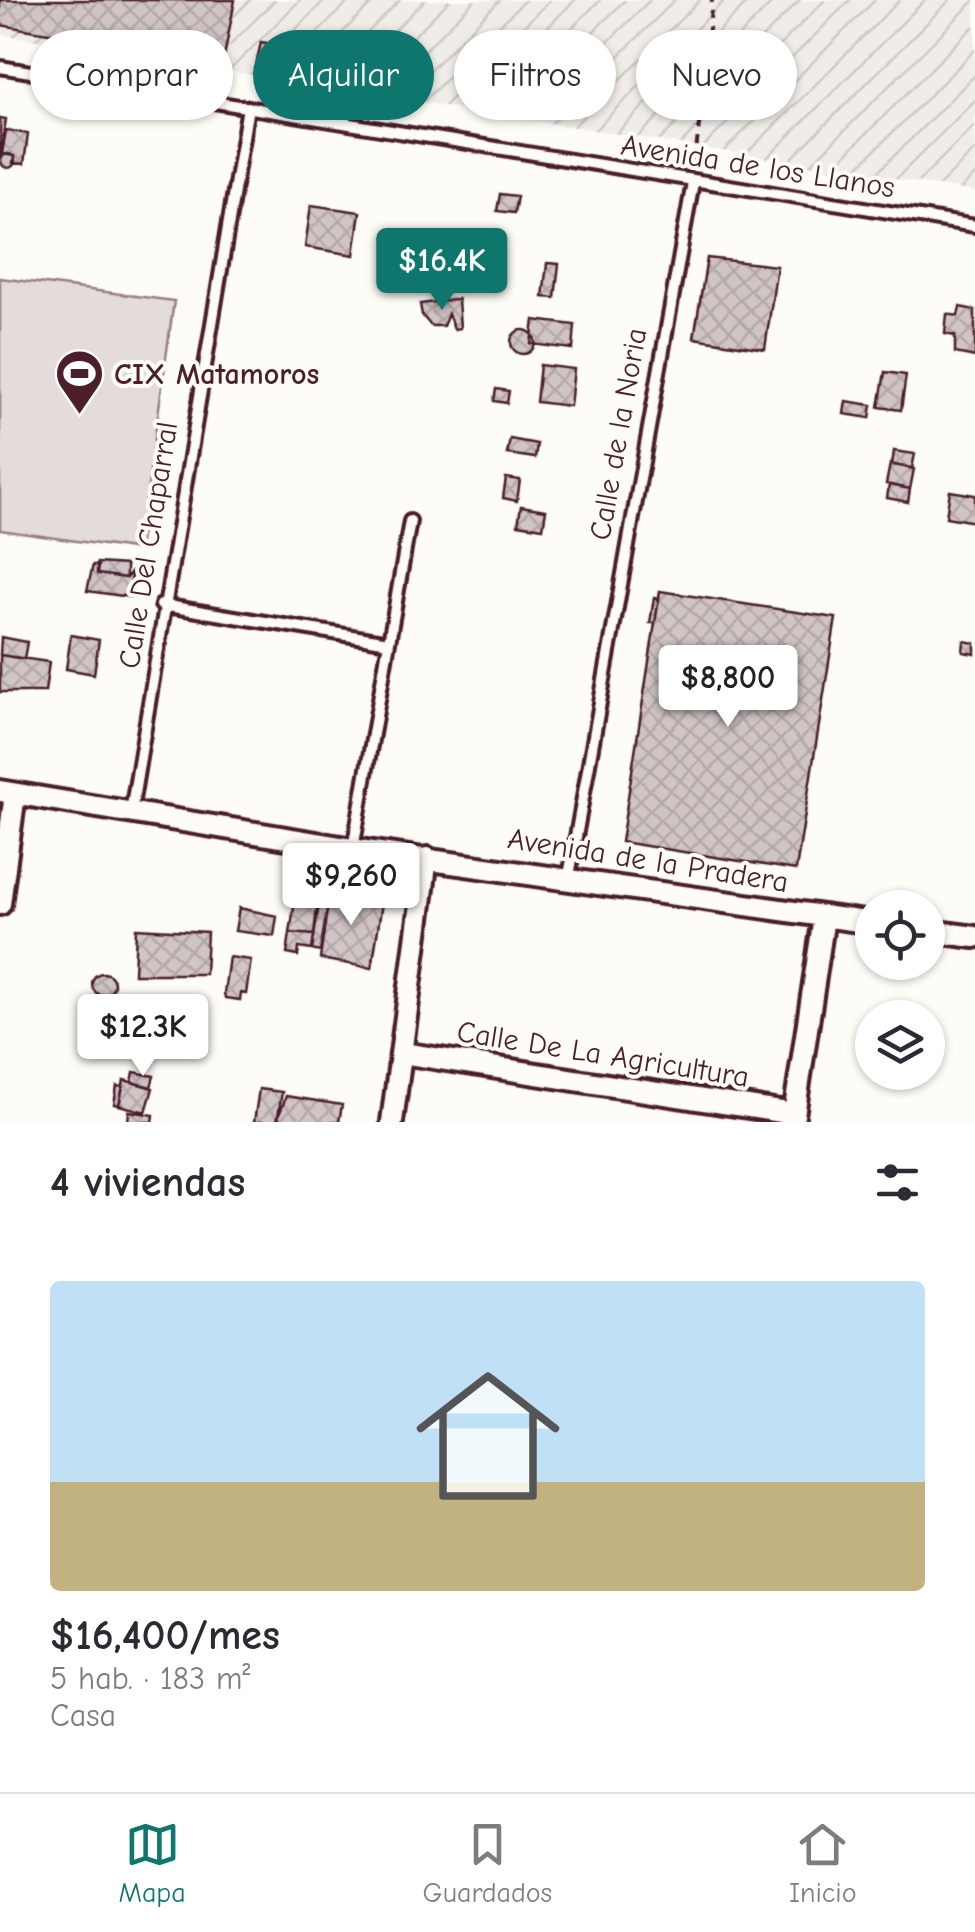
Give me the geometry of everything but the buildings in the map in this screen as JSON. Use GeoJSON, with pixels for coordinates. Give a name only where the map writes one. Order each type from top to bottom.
{"type":"FeatureCollection","features":[{"type":"Feature","properties":{"kind":"street","name":"Avenida de la Pradera"},"geometry":{"type":"LineString","coordinates":[[8,792],[353,849],[569,876],[855,921]]}},
{"type":"Feature","properties":{"kind":"street"},"geometry":{"type":"LineString","coordinates":[[0,904],[8,792]]}},
{"type":"Feature","properties":{"kind":"street"},"geometry":{"type":"LineString","coordinates":[[392,1122],[427,858]]}},
{"type":"Feature","properties":{"kind":"street"},"geometry":{"type":"LineString","coordinates":[[793,1118],[824,917]]}},
{"type":"Feature","properties":{"kind":"street"},"geometry":{"type":"LineString","coordinates":[[945,933],[975,937]]}},
{"type":"Feature","properties":{"kind":"street","name":"Calle De La Agricultura"},"geometry":{"type":"LineString","coordinates":[[402,1053],[793,1118]]}},
{"type":"Feature","properties":{"kind":"lane","name":"Avenida de los Llanos"},"geometry":{"type":"LineString","coordinates":[[0,67],[975,226]]}},
{"type":"Feature","properties":{"kind":"lane","name":"Calle Del Chaparral"},"geometry":{"type":"LineString","coordinates":[[130,814],[248,107]]}},
{"type":"Feature","properties":{"kind":"lane","name":"Calle de la Noria"},"geometry":{"type":"LineString","coordinates":[[569,876],[693,182]]}},
{"type":"Feature","properties":{"kind":"lane"},"geometry":{"type":"LineString","coordinates":[[353,849],[410,521]]}},
{"type":"Feature","properties":{"kind":"lane"},"geometry":{"type":"LineString","coordinates":[[162,605],[388,642]]}},
{"type":"Feature","properties":{"kind":"path"},"geometry":{"type":"LineString","coordinates":[[693,182],[712,0]]}},
{"type":"Feature","properties":{"kind":"shaded area"},"geometry":{"type":"Polygon","coordinates":[[[0,0],[975,0],[975,192],[531,120],[616,120],[616,30],[454,30],[454,108],[434,104],[434,30],[253,30],[253,75],[233,72],[233,30],[30,30],[30,39],[0,34],[0,0]]]}},
{"type":"Feature","properties":{"kind":"shaded area","name":"CIX Matamoros"},"geometry":{"type":"Polygon","coordinates":[[[0,278],[174,301],[139,550],[0,530],[0,278]]]}},
{"type":"Feature","properties":{"kind":"place","name":"CIX Matamoros"},"geometry":{"type":"Point","coordinates":[79,416]}}]}
